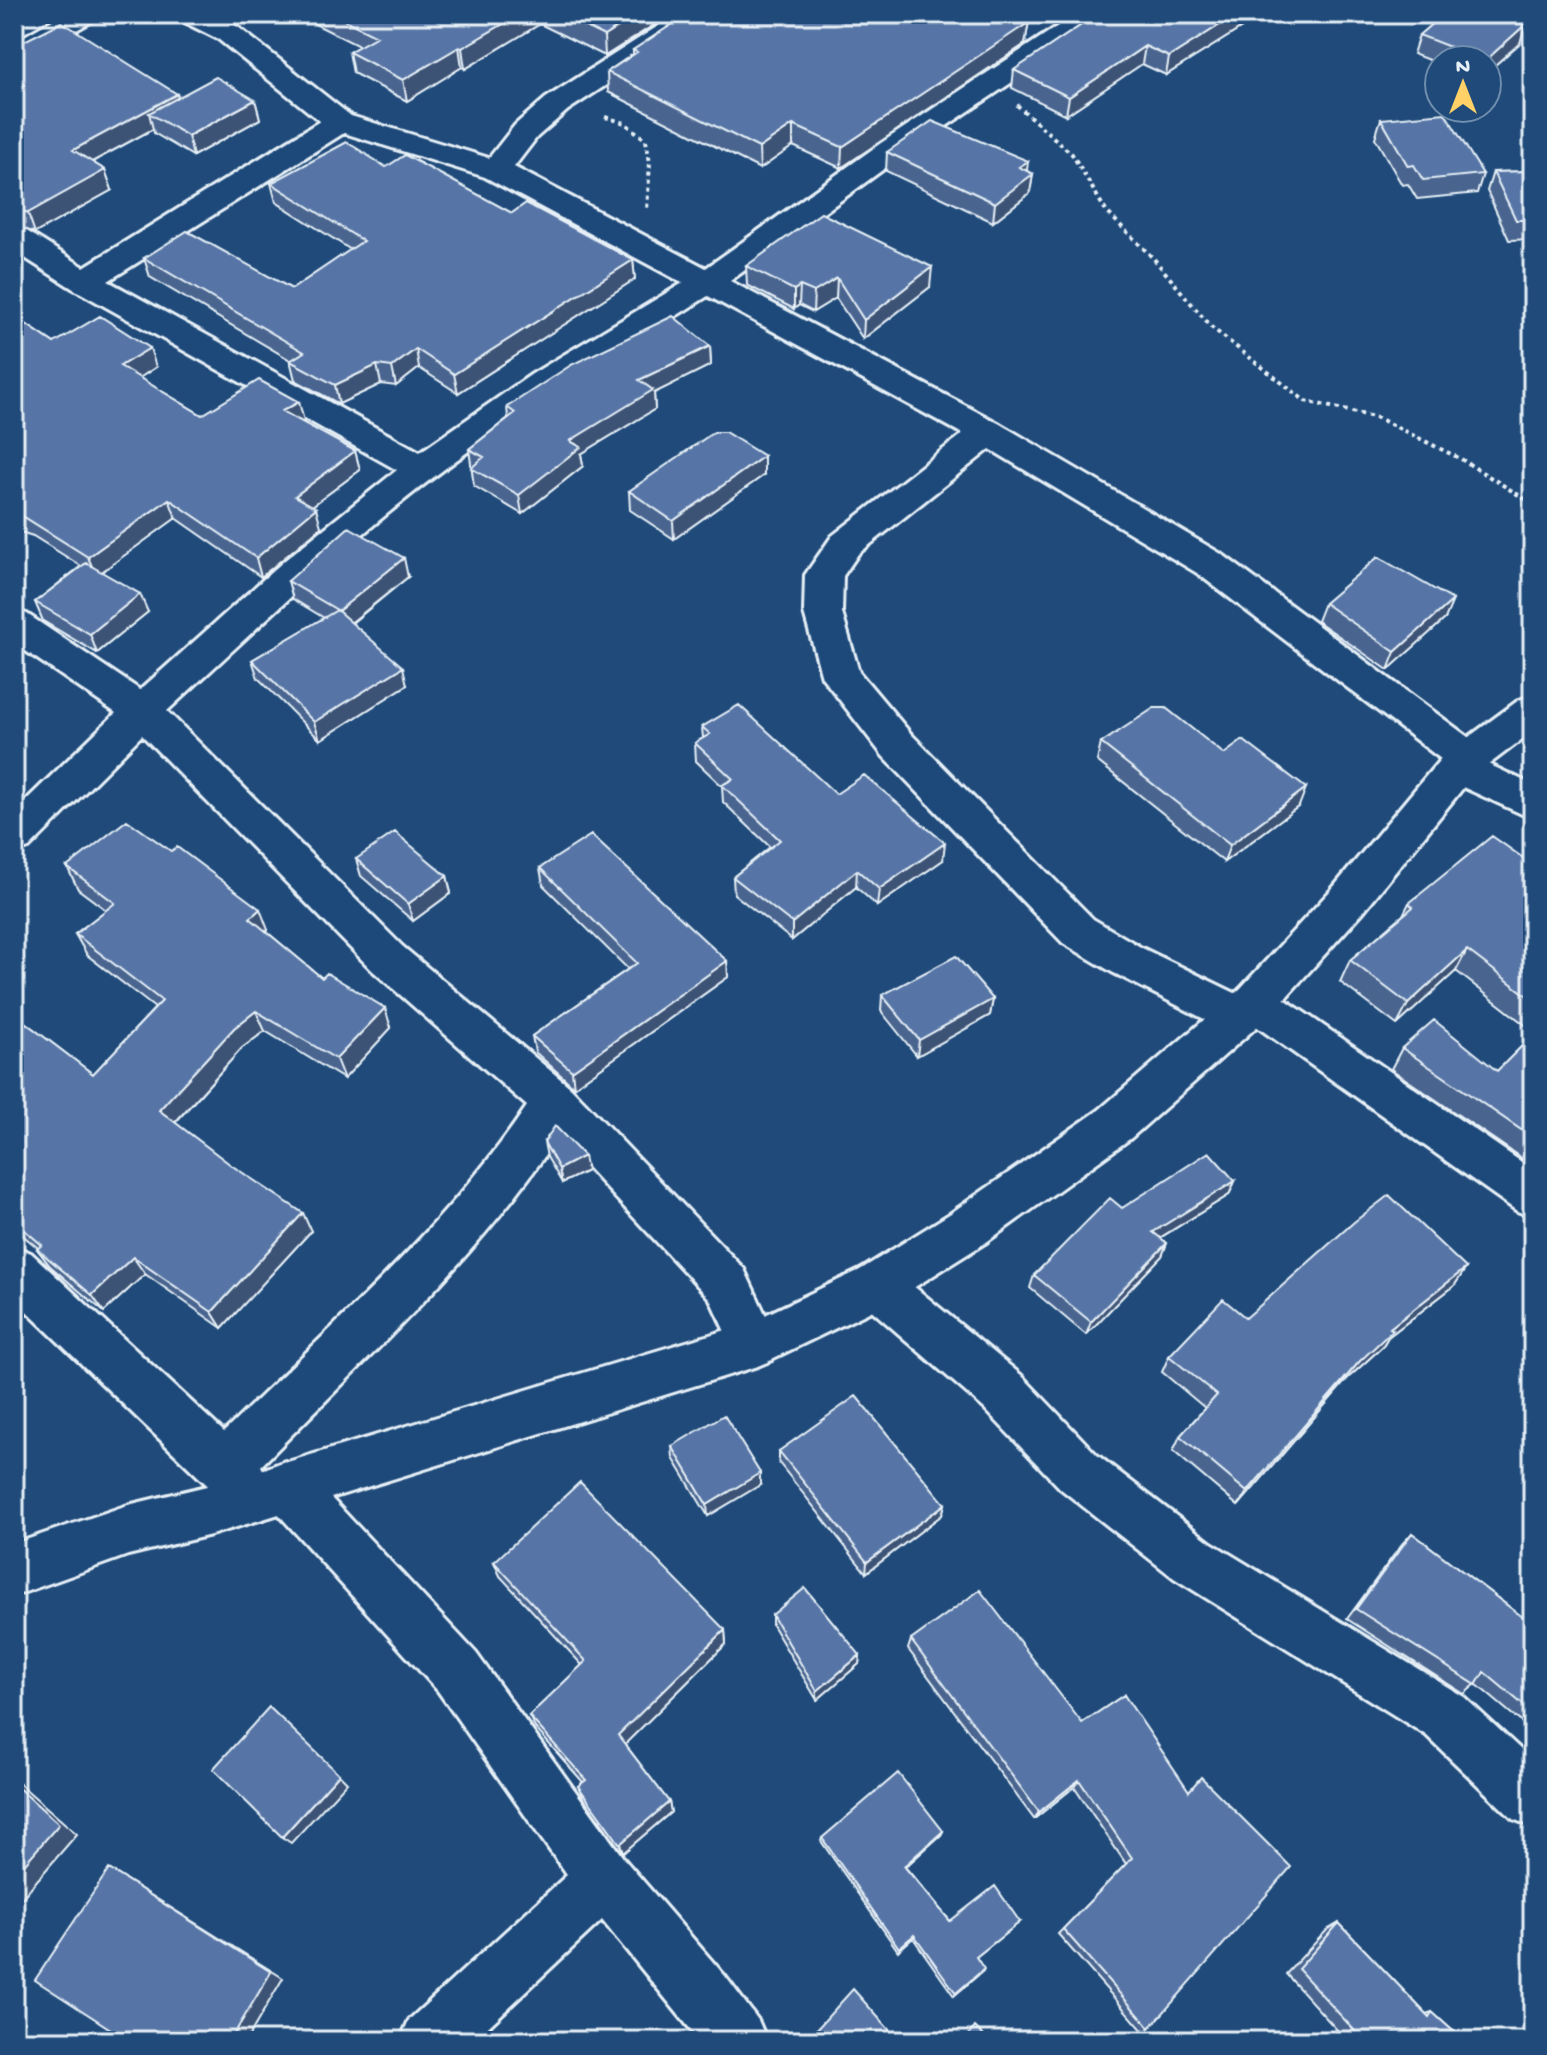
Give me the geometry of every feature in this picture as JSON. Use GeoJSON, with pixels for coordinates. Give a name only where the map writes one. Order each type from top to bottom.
{"type":"FeatureCollection","features":[{"type":"Feature","properties":{"kind":"street"},"geometry":{"type":"LineString","coordinates":[[14,54],[84,14]]}},
{"type":"Feature","properties":{"kind":"street"},"geometry":{"type":"LineString","coordinates":[[190,14],[238,26],[340,122],[496,170],[988,432],[1210,564],[1464,764],[1533,803]]}},
{"type":"Feature","properties":{"kind":"street"},"geometry":{"type":"LineString","coordinates":[[496,170],[526,131],[557,104],[696,14]]}},
{"type":"Feature","properties":{"kind":"street"},"geometry":{"type":"LineString","coordinates":[[14,837],[142,711],[298,569],[422,468],[544,382],[707,283],[892,149],[1095,14]]}},
{"type":"Feature","properties":{"kind":"street"},"geometry":{"type":"LineString","coordinates":[[84,281],[340,122]]}},
{"type":"Feature","properties":{"kind":"street"},"geometry":{"type":"LineString","coordinates":[[14,237],[84,281],[422,468]]}},
{"type":"Feature","properties":{"kind":"street"},"geometry":{"type":"LineString","coordinates":[[988,432],[845,545],[824,575],[823,613],[841,677],[897,745],[1078,931],[1127,960],[1247,1009],[1533,1196]]}},
{"type":"Feature","properties":{"kind":"street"},"geometry":{"type":"LineString","coordinates":[[14,624],[142,711],[387,958],[555,1102],[727,1284],[755,1344]]}},
{"type":"Feature","properties":{"kind":"street"},"geometry":{"type":"LineString","coordinates":[[14,1570],[255,1483],[755,1344],[877,1285],[968,1228],[1115,1124],[1247,1009],[1347,901],[1464,764],[1533,710]]}},
{"type":"Feature","properties":{"kind":"street"},"geometry":{"type":"LineString","coordinates":[[255,1483],[510,1170],[555,1102]]}},
{"type":"Feature","properties":{"kind":"street"},"geometry":{"type":"LineString","coordinates":[[14,1268],[255,1483],[457,1672],[604,1879],[704,1997],[737,2041]]}},
{"type":"Feature","properties":{"kind":"street"},"geometry":{"type":"LineString","coordinates":[[877,1285],[1003,1392],[1079,1472],[1192,1560],[1445,1716],[1533,1799]]}},
{"type":"Feature","properties":{"kind":"street"},"geometry":{"type":"LineString","coordinates":[[430,2041],[604,1879]]}},
{"type":"Feature","properties":{"kind":"path"},"geometry":{"type":"LineString","coordinates":[[993,83],[1072,154],[1106,211],[1154,259],[1211,327],[1305,401],[1378,418],[1461,459],[1533,504]]}},
{"type":"Feature","properties":{"kind":"path"},"geometry":{"type":"LineString","coordinates":[[557,104],[623,122],[644,134],[653,150],[647,205],[647,249]]}},
{"type":"Feature","properties":{"kind":"building"},"geometry":{"type":"Polygon","coordinates":[[[332,14],[520,14],[403,80],[349,52],[377,36],[332,14]]]}},
{"type":"Feature","properties":{"kind":"building"},"geometry":{"type":"Polygon","coordinates":[[[559,14],[638,14],[604,36],[559,14]]]}},
{"type":"Feature","properties":{"kind":"building"},"geometry":{"type":"Polygon","coordinates":[[[688,14],[1013,14],[1029,21],[842,147],[793,125],[759,148],[607,72],[637,52],[633,50],[688,14]]]}},
{"type":"Feature","properties":{"kind":"building"},"geometry":{"type":"Polygon","coordinates":[[[1098,14],[1237,14],[1169,57],[1145,46],[1069,97],[1014,70],[1098,14]]]}},
{"type":"Feature","properties":{"kind":"building"},"geometry":{"type":"Polygon","coordinates":[[[1443,14],[1501,14],[1526,24],[1503,45],[1442,44],[1419,35],[1443,14]]]}},
{"type":"Feature","properties":{"kind":"building"},"geometry":{"type":"Polygon","coordinates":[[[62,22],[177,94],[73,150],[105,170],[28,213],[14,208],[14,46],[62,22]]]}},
{"type":"Feature","properties":{"kind":"building"},"geometry":{"type":"Polygon","coordinates":[[[216,77],[255,100],[188,136],[149,113],[216,77]]]}},
{"type":"Feature","properties":{"kind":"building"},"geometry":{"type":"Polygon","coordinates":[[[1423,115],[1423,124],[1452,124],[1483,174],[1423,180],[1414,165],[1408,166],[1381,119],[1423,115]]]}},
{"type":"Feature","properties":{"kind":"building"},"geometry":{"type":"Polygon","coordinates":[[[932,121],[1028,161],[1019,167],[1033,174],[995,203],[887,152],[932,121]]]}},
{"type":"Feature","properties":{"kind":"building"},"geometry":{"type":"Polygon","coordinates":[[[347,142],[386,167],[405,155],[512,213],[526,203],[633,260],[454,374],[416,349],[392,367],[377,365],[335,385],[290,361],[304,352],[144,258],[187,231],[292,289],[363,241],[271,183],[347,142]]]}},
{"type":"Feature","properties":{"kind":"building"},"geometry":{"type":"Polygon","coordinates":[[[1533,171],[1533,220],[1516,220],[1493,172],[1533,171]]]}},
{"type":"Feature","properties":{"kind":"building"},"geometry":{"type":"Polygon","coordinates":[[[821,213],[932,267],[864,320],[837,278],[814,292],[800,286],[794,290],[746,266],[821,213]]]}},
{"type":"Feature","properties":{"kind":"building"},"geometry":{"type":"Polygon","coordinates":[[[14,316],[54,343],[100,316],[150,348],[120,366],[202,415],[259,380],[299,402],[282,411],[355,451],[295,496],[316,508],[256,558],[169,499],[88,557],[24,517],[14,514],[14,316]]]}},
{"type":"Feature","properties":{"kind":"building"},"geometry":{"type":"Polygon","coordinates":[[[673,316],[710,346],[639,380],[653,390],[570,441],[581,447],[519,495],[471,468],[484,457],[469,449],[515,413],[507,407],[571,365],[673,316]]]}},
{"type":"Feature","properties":{"kind":"building"},"geometry":{"type":"Polygon","coordinates":[[[714,432],[725,432],[764,456],[673,521],[629,491],[714,432]]]}},
{"type":"Feature","properties":{"kind":"building"},"geometry":{"type":"Polygon","coordinates":[[[349,527],[404,558],[338,611],[403,667],[314,722],[252,660],[337,610],[288,581],[349,527]]]}},
{"type":"Feature","properties":{"kind":"building"},"geometry":{"type":"Polygon","coordinates":[[[1378,557],[1453,600],[1395,652],[1324,603],[1378,557]]]}},
{"type":"Feature","properties":{"kind":"building"},"geometry":{"type":"Polygon","coordinates":[[[86,563],[140,594],[90,634],[35,602],[86,563]]]}},
{"type":"Feature","properties":{"kind":"building"},"geometry":{"type":"Polygon","coordinates":[[[739,705],[836,794],[864,775],[945,843],[879,889],[857,870],[792,923],[733,877],[780,840],[722,785],[733,779],[695,743],[710,734],[702,727],[739,705]]]}},
{"type":"Feature","properties":{"kind":"building"},"geometry":{"type":"Polygon","coordinates":[[[1154,708],[1166,708],[1224,754],[1243,740],[1306,788],[1230,845],[1101,743],[1154,708]]]}},
{"type":"Feature","properties":{"kind":"building"},"geometry":{"type":"Polygon","coordinates":[[[127,820],[171,851],[177,847],[260,909],[250,918],[322,978],[327,973],[385,1008],[336,1059],[256,1011],[234,1028],[159,1110],[231,1165],[303,1213],[212,1312],[133,1257],[92,1295],[37,1249],[42,1245],[14,1221],[14,1014],[93,1074],[162,1001],[75,934],[115,903],[67,867],[127,820]]]}},
{"type":"Feature","properties":{"kind":"building"},"geometry":{"type":"Polygon","coordinates":[[[395,832],[447,876],[408,904],[356,859],[395,832]]]}},
{"type":"Feature","properties":{"kind":"building"},"geometry":{"type":"Polygon","coordinates":[[[591,835],[727,961],[572,1071],[532,1036],[637,963],[540,868],[591,835]]]}},
{"type":"Feature","properties":{"kind":"building"},"geometry":{"type":"Polygon","coordinates":[[[1492,836],[1533,865],[1533,1000],[1467,950],[1408,1004],[1350,960],[1413,907],[1409,903],[1492,836]]]}},
{"type":"Feature","properties":{"kind":"building"},"geometry":{"type":"Polygon","coordinates":[[[956,956],[993,999],[919,1040],[882,995],[956,956]]]}},
{"type":"Feature","properties":{"kind":"building"},"geometry":{"type":"Polygon","coordinates":[[[1434,1020],[1497,1071],[1533,1035],[1533,1138],[1402,1048],[1434,1020]]]}},
{"type":"Feature","properties":{"kind":"building"},"geometry":{"type":"Polygon","coordinates":[[[555,1126],[584,1156],[559,1169],[544,1142],[555,1126]]]}},
{"type":"Feature","properties":{"kind":"building"},"geometry":{"type":"Polygon","coordinates":[[[1209,1152],[1235,1181],[1153,1232],[1167,1243],[1091,1322],[1034,1275],[1110,1198],[1122,1208],[1209,1152]]]}},
{"type":"Feature","properties":{"kind":"building"},"geometry":{"type":"Polygon","coordinates":[[[1389,1195],[1466,1268],[1390,1328],[1393,1330],[1359,1362],[1247,1492],[1180,1436],[1217,1395],[1169,1356],[1223,1299],[1246,1318],[1389,1195]]]}},
{"type":"Feature","properties":{"kind":"building"},"geometry":{"type":"Polygon","coordinates":[[[856,1396],[945,1504],[867,1562],[779,1451],[856,1396]]]}},
{"type":"Feature","properties":{"kind":"building"},"geometry":{"type":"Polygon","coordinates":[[[724,1415],[760,1473],[707,1505],[672,1446],[724,1415]]]}},
{"type":"Feature","properties":{"kind":"building"},"geometry":{"type":"Polygon","coordinates":[[[580,1482],[725,1630],[618,1735],[669,1802],[620,1844],[578,1786],[586,1780],[529,1716],[586,1661],[494,1562],[580,1482]]]}},
{"type":"Feature","properties":{"kind":"building"},"geometry":{"type":"Polygon","coordinates":[[[1412,1533],[1533,1625],[1533,1713],[1484,1672],[1476,1685],[1356,1609],[1412,1533]]]}},
{"type":"Feature","properties":{"kind":"building"},"geometry":{"type":"Polygon","coordinates":[[[805,1588],[860,1655],[817,1691],[772,1615],[805,1588]]]}},
{"type":"Feature","properties":{"kind":"building"},"geometry":{"type":"Polygon","coordinates":[[[980,1590],[1082,1723],[1124,1695],[1189,1791],[1201,1777],[1291,1867],[1150,2028],[1063,1929],[1132,1858],[1079,1780],[1039,1812],[911,1640],[980,1590]]]}},
{"type":"Feature","properties":{"kind":"building"},"geometry":{"type":"Polygon","coordinates":[[[269,1707],[339,1774],[282,1837],[213,1769],[269,1707]]]}},
{"type":"Feature","properties":{"kind":"building"},"geometry":{"type":"Polygon","coordinates":[[[898,1773],[943,1831],[904,1866],[950,1921],[995,1886],[1020,1922],[976,1957],[984,1969],[956,1993],[914,1935],[899,1948],[822,1838],[898,1773]]]}},
{"type":"Feature","properties":{"kind":"building"},"geometry":{"type":"Polygon","coordinates":[[[14,1784],[59,1824],[14,1876],[14,1784]]]}},
{"type":"Feature","properties":{"kind":"building"},"geometry":{"type":"Polygon","coordinates":[[[109,1869],[271,1972],[230,2041],[129,2041],[35,1980],[109,1869]]]}},
{"type":"Feature","properties":{"kind":"building"},"geometry":{"type":"Polygon","coordinates":[[[1339,1923],[1429,2017],[1432,2012],[1464,2041],[1364,2041],[1298,1969],[1339,1923]]]}},
{"type":"Feature","properties":{"kind":"building"},"geometry":{"type":"Polygon","coordinates":[[[853,1989],[899,2041],[806,2041],[853,1989]]]}},
{"type":"Feature","properties":{"kind":"building"},"geometry":{"type":"Polygon","coordinates":[[[975,2027],[989,2041],[964,2041],[975,2027]]]}}]}
